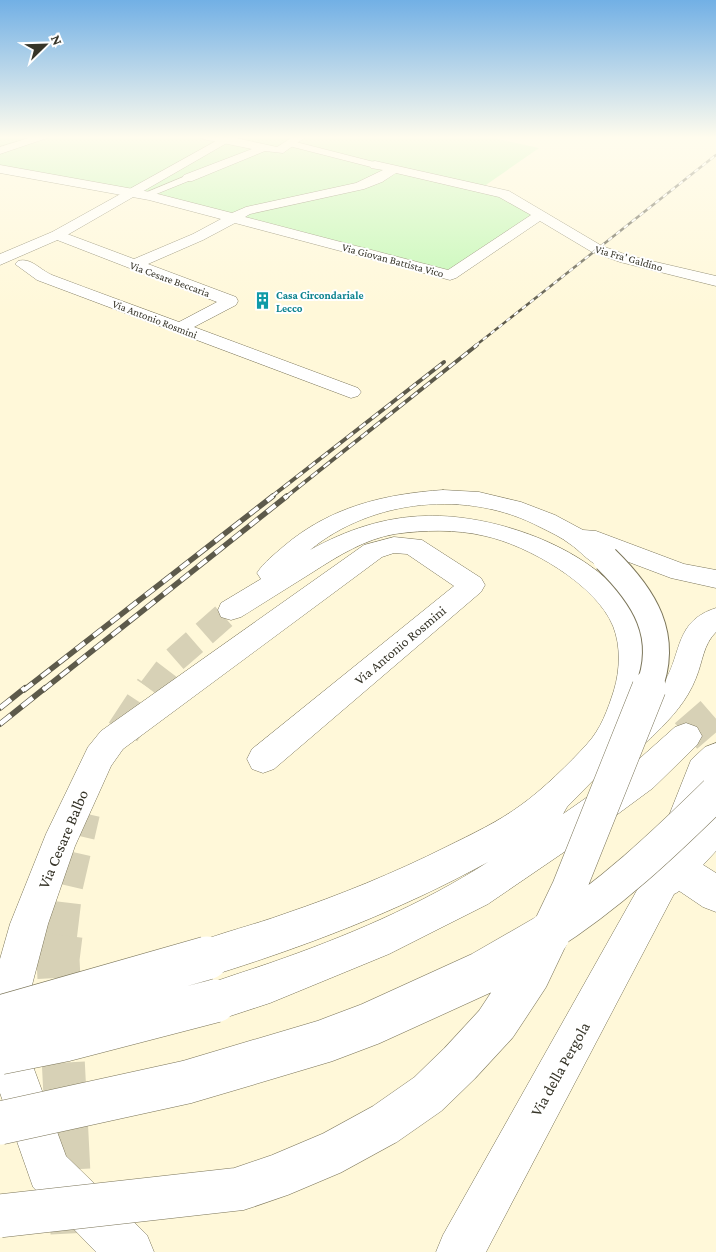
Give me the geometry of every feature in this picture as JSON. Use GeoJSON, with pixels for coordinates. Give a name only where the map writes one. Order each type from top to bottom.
{"type":"FeatureCollection","features":[{"type":"Feature","properties":{"kind":"main road"},"geometry":{"type":"LineString","coordinates":[[2,268],[42,243],[137,194]]}},
{"type":"Feature","properties":{"kind":"main road","name":"Via Giovan Battista Vico"},"geometry":{"type":"LineString","coordinates":[[140,194],[450,275],[539,216]]}},
{"type":"Feature","properties":{"kind":"main road"},"geometry":{"type":"LineString","coordinates":[[133,265],[198,237],[246,211],[322,194]]}},
{"type":"Feature","properties":{"kind":"main road","name":"Via Fra' Galdino"},"geometry":{"type":"LineString","coordinates":[[505,194],[590,247],[610,255],[716,280]]}},
{"type":"Feature","properties":{"kind":"main road","name":"Via Cesare Beccaria"},"geometry":{"type":"LineString","coordinates":[[57,235],[230,300],[180,328]]}},
{"type":"Feature","properties":{"kind":"main road"},"geometry":{"type":"LineString","coordinates":[[2,268],[16,270],[42,243]]}},
{"type":"Feature","properties":{"kind":"main road","name":"Via Antonio Rosmini"},"geometry":{"type":"LineString","coordinates":[[23,263],[44,277]]}},
{"type":"Feature","properties":{"kind":"main road","name":"Via Antonio Rosmini"},"geometry":{"type":"LineString","coordinates":[[2,268],[44,277],[351,392]]}},
{"type":"Feature","properties":{"kind":"main road"},"geometry":{"type":"LineString","coordinates":[[0,1053],[65,1040],[215,1001],[270,983],[376,941],[414,923],[492,881],[526,833],[599,752],[609,736],[624,703],[632,676],[633,657],[626,624],[606,597],[572,567],[542,549],[497,531],[446,523],[404,525],[370,532],[345,542],[230,610],[315,534],[344,518],[388,503],[428,498],[480,500],[522,509],[559,526],[680,572],[716,579]]}},
{"type":"Feature","properties":{"kind":"main road"},"geometry":{"type":"LineString","coordinates":[[0,1216],[238,1189],[280,1175],[332,1153],[385,1124],[428,1094],[496,1024],[526,977],[569,888],[655,673],[656,639],[648,610],[632,585],[606,559],[559,526]]}},
{"type":"Feature","properties":{"kind":"main road","name":"Via Antonio Rosmini"},"geometry":{"type":"LineString","coordinates":[[263,760],[472,585],[418,548],[400,544]]}},
{"type":"Feature","properties":{"kind":"main road","name":"Via Cesare Balbo"},"geometry":{"type":"LineString","coordinates":[[130,1252],[50,1171],[13,1069],[12,985],[29,924],[58,846],[99,757],[112,740],[373,551],[400,544]]}},
{"type":"Feature","properties":{"kind":"main road"},"geometry":{"type":"LineString","coordinates":[[526,833],[583,784],[668,701],[677,688],[683,674],[697,632],[716,618]]}},
{"type":"Feature","properties":{"kind":"main road"},"geometry":{"type":"LineString","coordinates":[[0,1017],[225,952],[353,908],[526,833],[641,778],[686,736]]}},
{"type":"Feature","properties":{"kind":"main road","name":"Via della Pergola"},"geometry":{"type":"LineString","coordinates":[[460,1252],[668,877],[702,770],[716,757]]}},
{"type":"Feature","properties":{"kind":"main road"},"geometry":{"type":"LineString","coordinates":[[0,1123],[172,1087],[270,1058],[370,1024],[530,947],[612,890],[663,846],[716,793]]}},
{"type":"Feature","properties":{"kind":"main road","name":"Via della Pergola"},"geometry":{"type":"LineString","coordinates":[[668,877],[716,827]]}},
{"type":"Feature","properties":{"kind":"main road"},"geometry":{"type":"LineString","coordinates":[[668,877],[716,894]]}},
{"type":"Feature","properties":{"kind":"green space"},"geometry":{"type":"Polygon","coordinates":[[[135,194],[499,194],[544,215],[456,277],[135,194]]]}},
{"type":"Feature","properties":{"kind":"tunnel"},"geometry":{"type":"LineString","coordinates":[[151,690],[173,661],[231,610]]}},
{"type":"Feature","properties":{"kind":"tunnel"},"geometry":{"type":"LineString","coordinates":[[123,732],[152,688]]}},
{"type":"Feature","properties":{"kind":"tunnel"},"geometry":{"type":"LineString","coordinates":[[686,736],[716,710]]}},
{"type":"Feature","properties":{"kind":"tunnel"},"geometry":{"type":"LineString","coordinates":[[60,936],[66,886],[83,813]]}},
{"type":"Feature","properties":{"kind":"tunnel"},"geometry":{"type":"LineString","coordinates":[[61,935],[58,959],[73,1252]]}},
{"type":"Feature","properties":{"kind":"railway"},"geometry":{"type":"LineString","coordinates":[[475,346],[666,194]]}},
{"type":"Feature","properties":{"kind":"railway"},"geometry":{"type":"LineString","coordinates":[[286,497],[477,345]]}},
{"type":"Feature","properties":{"kind":"railway"},"geometry":{"type":"LineString","coordinates":[[271,497],[444,362]]}},
{"type":"Feature","properties":{"kind":"railway"},"geometry":{"type":"LineString","coordinates":[[24,690],[273,496]]}},
{"type":"Feature","properties":{"kind":"railway"},"geometry":{"type":"LineString","coordinates":[[43,690],[287,496]]}},
{"type":"Feature","properties":{"kind":"railway"},"geometry":{"type":"LineString","coordinates":[[0,708],[25,688]]}},
{"type":"Feature","properties":{"kind":"railway"},"geometry":{"type":"LineString","coordinates":[[0,724],[45,688]]}},
{"type":"Feature","properties":{"kind":"place","name":"Casa Circondariale Lecco"},"geometry":{"type":"Point","coordinates":[262,301]}}]}
